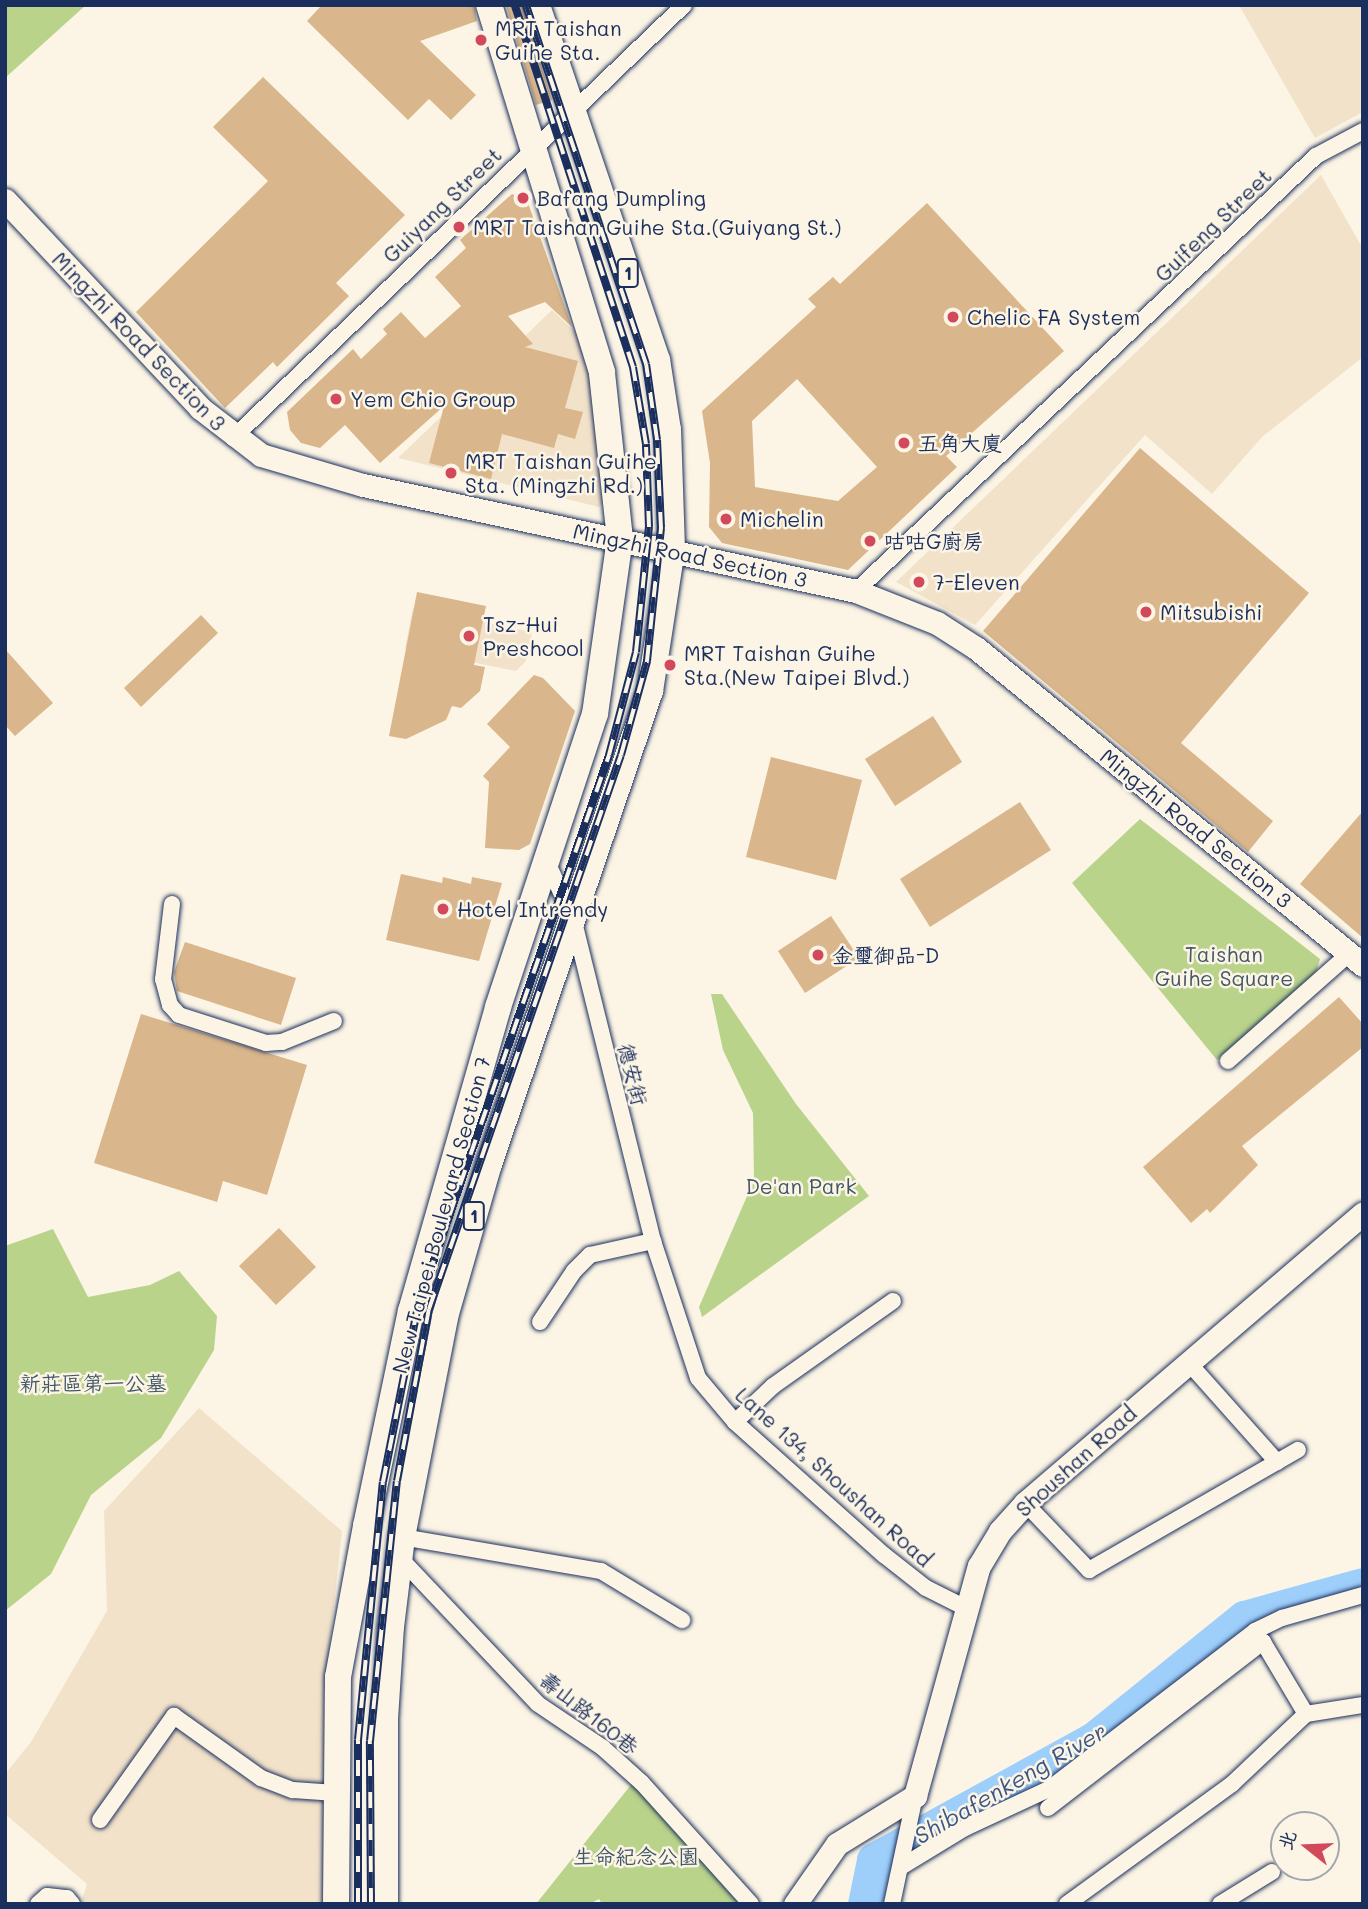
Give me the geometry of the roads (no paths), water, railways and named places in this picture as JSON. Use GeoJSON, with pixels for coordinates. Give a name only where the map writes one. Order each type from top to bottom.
{"type":"FeatureCollection","features":[{"type":"Feature","properties":{"kind":"main road","name":"1"},"geometry":{"type":"LineString","coordinates":[[489,5],[534,144],[602,372],[620,539]]}},
{"type":"Feature","properties":{"kind":"main road","name":"1"},"geometry":{"type":"LineString","coordinates":[[537,5],[657,360],[668,430],[672,549]]}},
{"type":"Feature","properties":{"kind":"main road","name":"Mingzhi Road Section 3"},"geometry":{"type":"LineString","coordinates":[[5,200],[111,318],[233,438],[261,455],[363,485],[672,549],[856,591],[937,623],[976,648],[1356,959]]}},
{"type":"Feature","properties":{"kind":"main road","name":"New Taipei Boulevard Section 7"},"geometry":{"type":"LineString","coordinates":[[336,1904],[338,1677],[411,1311],[498,1007],[595,714],[620,539]]}},
{"type":"Feature","properties":{"kind":"main road","name":"New Taipei Boulevard Section 7"},"geometry":{"type":"LineString","coordinates":[[385,1904],[385,1719],[401,1547],[445,1317],[489,1164],[650,691],[672,549]]}},
{"type":"Feature","properties":{"kind":"main road","name":"Shoushan Road"},"geometry":{"type":"LineString","coordinates":[[913,1802],[979,1566],[1025,1503],[1363,1213]]}},
{"type":"Feature","properties":{"kind":"main road"},"geometry":{"type":"LineString","coordinates":[[796,1904],[837,1844],[913,1802]]}},
{"type":"Feature","properties":{"kind":"street","name":"Guiyang Street"},"geometry":{"type":"LineString","coordinates":[[233,438],[534,144],[684,5]]}},
{"type":"Feature","properties":{"kind":"street","name":"Guifeng Street"},"geometry":{"type":"LineString","coordinates":[[856,591],[1316,156],[1363,131]]}},
{"type":"Feature","properties":{"kind":"street","name":"德安街"},"geometry":{"type":"LineString","coordinates":[[546,860],[573,918],[653,1241]]}},
{"type":"Feature","properties":{"kind":"street"},"geometry":{"type":"LineString","coordinates":[[172,904],[163,979],[170,1004],[179,1015],[266,1042],[282,1042],[334,1021]]}},
{"type":"Feature","properties":{"kind":"street"},"geometry":{"type":"LineString","coordinates":[[1228,1061],[1356,959]]}},
{"type":"Feature","properties":{"kind":"street"},"geometry":{"type":"LineString","coordinates":[[540,1322],[574,1271],[590,1255],[653,1241]]}},
{"type":"Feature","properties":{"kind":"street","name":"Lane 134, Shoushan Road"},"geometry":{"type":"LineString","coordinates":[[653,1241],[698,1378],[735,1422],[884,1555],[926,1588],[966,1608]]}},
{"type":"Feature","properties":{"kind":"street"},"geometry":{"type":"LineString","coordinates":[[735,1422],[773,1386],[893,1301]]}},
{"type":"Feature","properties":{"kind":"street"},"geometry":{"type":"LineString","coordinates":[[1188,1362],[1277,1462]]}},
{"type":"Feature","properties":{"kind":"street"},"geometry":{"type":"LineString","coordinates":[[1025,1503],[1088,1570],[1297,1450]]}},
{"type":"Feature","properties":{"kind":"street"},"geometry":{"type":"LineString","coordinates":[[401,1547],[601,1572],[682,1620]]}},
{"type":"Feature","properties":{"kind":"street","name":"壽山路160巷"},"geometry":{"type":"LineString","coordinates":[[401,1547],[538,1704],[603,1748],[642,1783],[751,1904]]}},
{"type":"Feature","properties":{"kind":"street"},"geometry":{"type":"LineString","coordinates":[[901,1867],[965,1828],[1049,1789],[1255,1631],[1282,1618],[1363,1595]]}},
{"type":"Feature","properties":{"kind":"street"},"geometry":{"type":"LineString","coordinates":[[1048,1808],[1263,1642],[1307,1714]]}},
{"type":"Feature","properties":{"kind":"street"},"geometry":{"type":"LineString","coordinates":[[1068,1903],[1232,1784],[1307,1714],[1363,1705]]}},
{"type":"Feature","properties":{"kind":"street"},"geometry":{"type":"LineString","coordinates":[[100,1820],[174,1716],[261,1778],[293,1790],[336,1793]]}},
{"type":"Feature","properties":{"kind":"street"},"geometry":{"type":"LineString","coordinates":[[892,1904],[913,1802]]}},
{"type":"Feature","properties":{"kind":"street"},"geometry":{"type":"LineString","coordinates":[[1220,1904],[1270,1873]]}},
{"type":"Feature","properties":{"kind":"street"},"geometry":{"type":"LineString","coordinates":[[38,1904],[47,1896],[67,1898],[72,1904]]}},
{"type":"Feature","properties":{"kind":"waterway","name":"Shibafenkeng River"},"geometry":{"type":"LineString","coordinates":[[865,1904],[874,1860],[1094,1739],[1244,1618],[1363,1585]]}},
{"type":"Feature","properties":{"kind":"railway"},"geometry":{"type":"LineString","coordinates":[[358,1904],[358,1740],[383,1482],[418,1306],[609,755],[636,652],[649,527],[646,444],[633,367],[515,5]]}},
{"type":"Feature","properties":{"kind":"railway"},"geometry":{"type":"LineString","coordinates":[[371,1904],[370,1741],[397,1481],[429,1309],[621,755],[647,661],[661,528],[657,440],[646,364],[526,5]]}},
{"type":"Feature","properties":{"kind":"place","name":"MRT Taishan Guihe Sta."},"geometry":{"type":"Point","coordinates":[481,40]}},
{"type":"Feature","properties":{"kind":"place","name":"Bafang Dumpling"},"geometry":{"type":"Point","coordinates":[523,198]}},
{"type":"Feature","properties":{"kind":"place","name":"MRT Taishan Guihe Sta.(Guiyang St.)"},"geometry":{"type":"Point","coordinates":[459,227]}},
{"type":"Feature","properties":{"kind":"place","name":"Chelic FA System"},"geometry":{"type":"Point","coordinates":[953,317]}},
{"type":"Feature","properties":{"kind":"place","name":"Yem Chio Group"},"geometry":{"type":"Point","coordinates":[336,399]}},
{"type":"Feature","properties":{"kind":"place","name":"五角大廈"},"geometry":{"type":"Point","coordinates":[904,443]}},
{"type":"Feature","properties":{"kind":"place","name":"MRT Taishan Guihe Sta. (Mingzhi Rd.)"},"geometry":{"type":"Point","coordinates":[451,473]}},
{"type":"Feature","properties":{"kind":"place","name":"Michelin"},"geometry":{"type":"Point","coordinates":[726,519]}},
{"type":"Feature","properties":{"kind":"place","name":"咕咕G廚房"},"geometry":{"type":"Point","coordinates":[870,541]}},
{"type":"Feature","properties":{"kind":"place","name":"7-Eleven"},"geometry":{"type":"Point","coordinates":[919,582]}},
{"type":"Feature","properties":{"kind":"place","name":"Mitsubishi"},"geometry":{"type":"Point","coordinates":[1146,612]}},
{"type":"Feature","properties":{"kind":"place","name":"Tsz-Hui Preshcool"},"geometry":{"type":"Point","coordinates":[469,636]}},
{"type":"Feature","properties":{"kind":"place","name":"MRT Taishan Guihe Sta.(New Taipei Blvd.)"},"geometry":{"type":"Point","coordinates":[670,665]}},
{"type":"Feature","properties":{"kind":"place","name":"Hotel Intrendy"},"geometry":{"type":"Point","coordinates":[443,909]}},
{"type":"Feature","properties":{"kind":"place","name":"金璽御品-D"},"geometry":{"type":"Point","coordinates":[818,955]}},
{"type":"Feature","properties":{"kind":"park label","name":"Taishan Guihe Square"},"geometry":{"type":"Point","coordinates":[1224,966]}},
{"type":"Feature","properties":{"kind":"park label","name":"De'an Park"},"geometry":{"type":"Point","coordinates":[801,1186]}},
{"type":"Feature","properties":{"kind":"park label","name":"新莊區第一公墓"},"geometry":{"type":"Point","coordinates":[93,1383]}},
{"type":"Feature","properties":{"kind":"park label","name":"生命紀念公園"},"geometry":{"type":"Point","coordinates":[636,1856]}}]}
